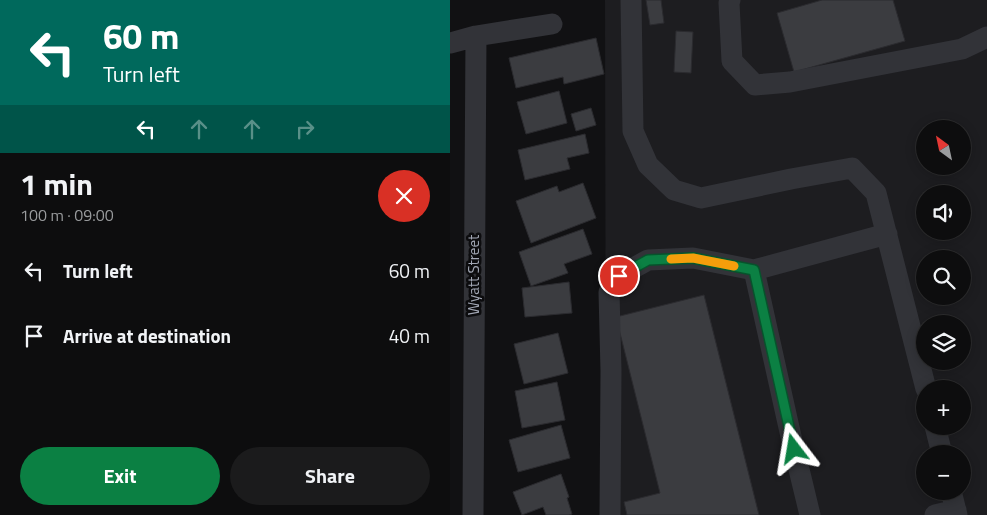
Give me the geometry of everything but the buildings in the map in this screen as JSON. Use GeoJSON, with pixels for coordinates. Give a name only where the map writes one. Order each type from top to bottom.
{"type":"FeatureCollection","features":[{"type":"Feature","properties":{"kind":"street"},"geometry":{"type":"LineString","coordinates":[[631,0],[633,131],[648,165],[674,190],[701,198],[852,168],[876,193],[924,380]]}},
{"type":"Feature","properties":{"kind":"street"},"geometry":{"type":"LineString","coordinates":[[730,0],[732,61],[755,85],[790,82],[962,49],[987,36]]}},
{"type":"Feature","properties":{"kind":"street"},"geometry":{"type":"LineString","coordinates":[[450,43],[476,36],[552,24]]}},
{"type":"Feature","properties":{"kind":"street","name":"Wyatt Street"},"geometry":{"type":"LineString","coordinates":[[473,515],[476,36]]}},
{"type":"Feature","properties":{"kind":"street"},"geometry":{"type":"LineString","coordinates":[[610,515],[611,371],[609,292],[619,276],[648,260],[693,258],[754,270],[887,234]]}},
{"type":"Feature","properties":{"kind":"street"},"geometry":{"type":"LineString","coordinates":[[754,270],[810,515]]}},
{"type":"Feature","properties":{"kind":"street"},"geometry":{"type":"LineString","coordinates":[[935,515],[955,505]]}},
{"type":"Feature","properties":{"kind":"shaded area"},"geometry":{"type":"Polygon","coordinates":[[[605,0],[987,0],[987,515],[606,515],[605,0]]]}},
{"type":"Feature","properties":{"kind":"slow traffic"},"geometry":{"type":"LineString","coordinates":[[671,259],[693,258],[734,266]]}},
{"type":"Feature","properties":{"kind":"route"},"geometry":{"type":"LineString","coordinates":[[619,276],[648,260],[693,258],[754,270],[794,449]]}}]}
